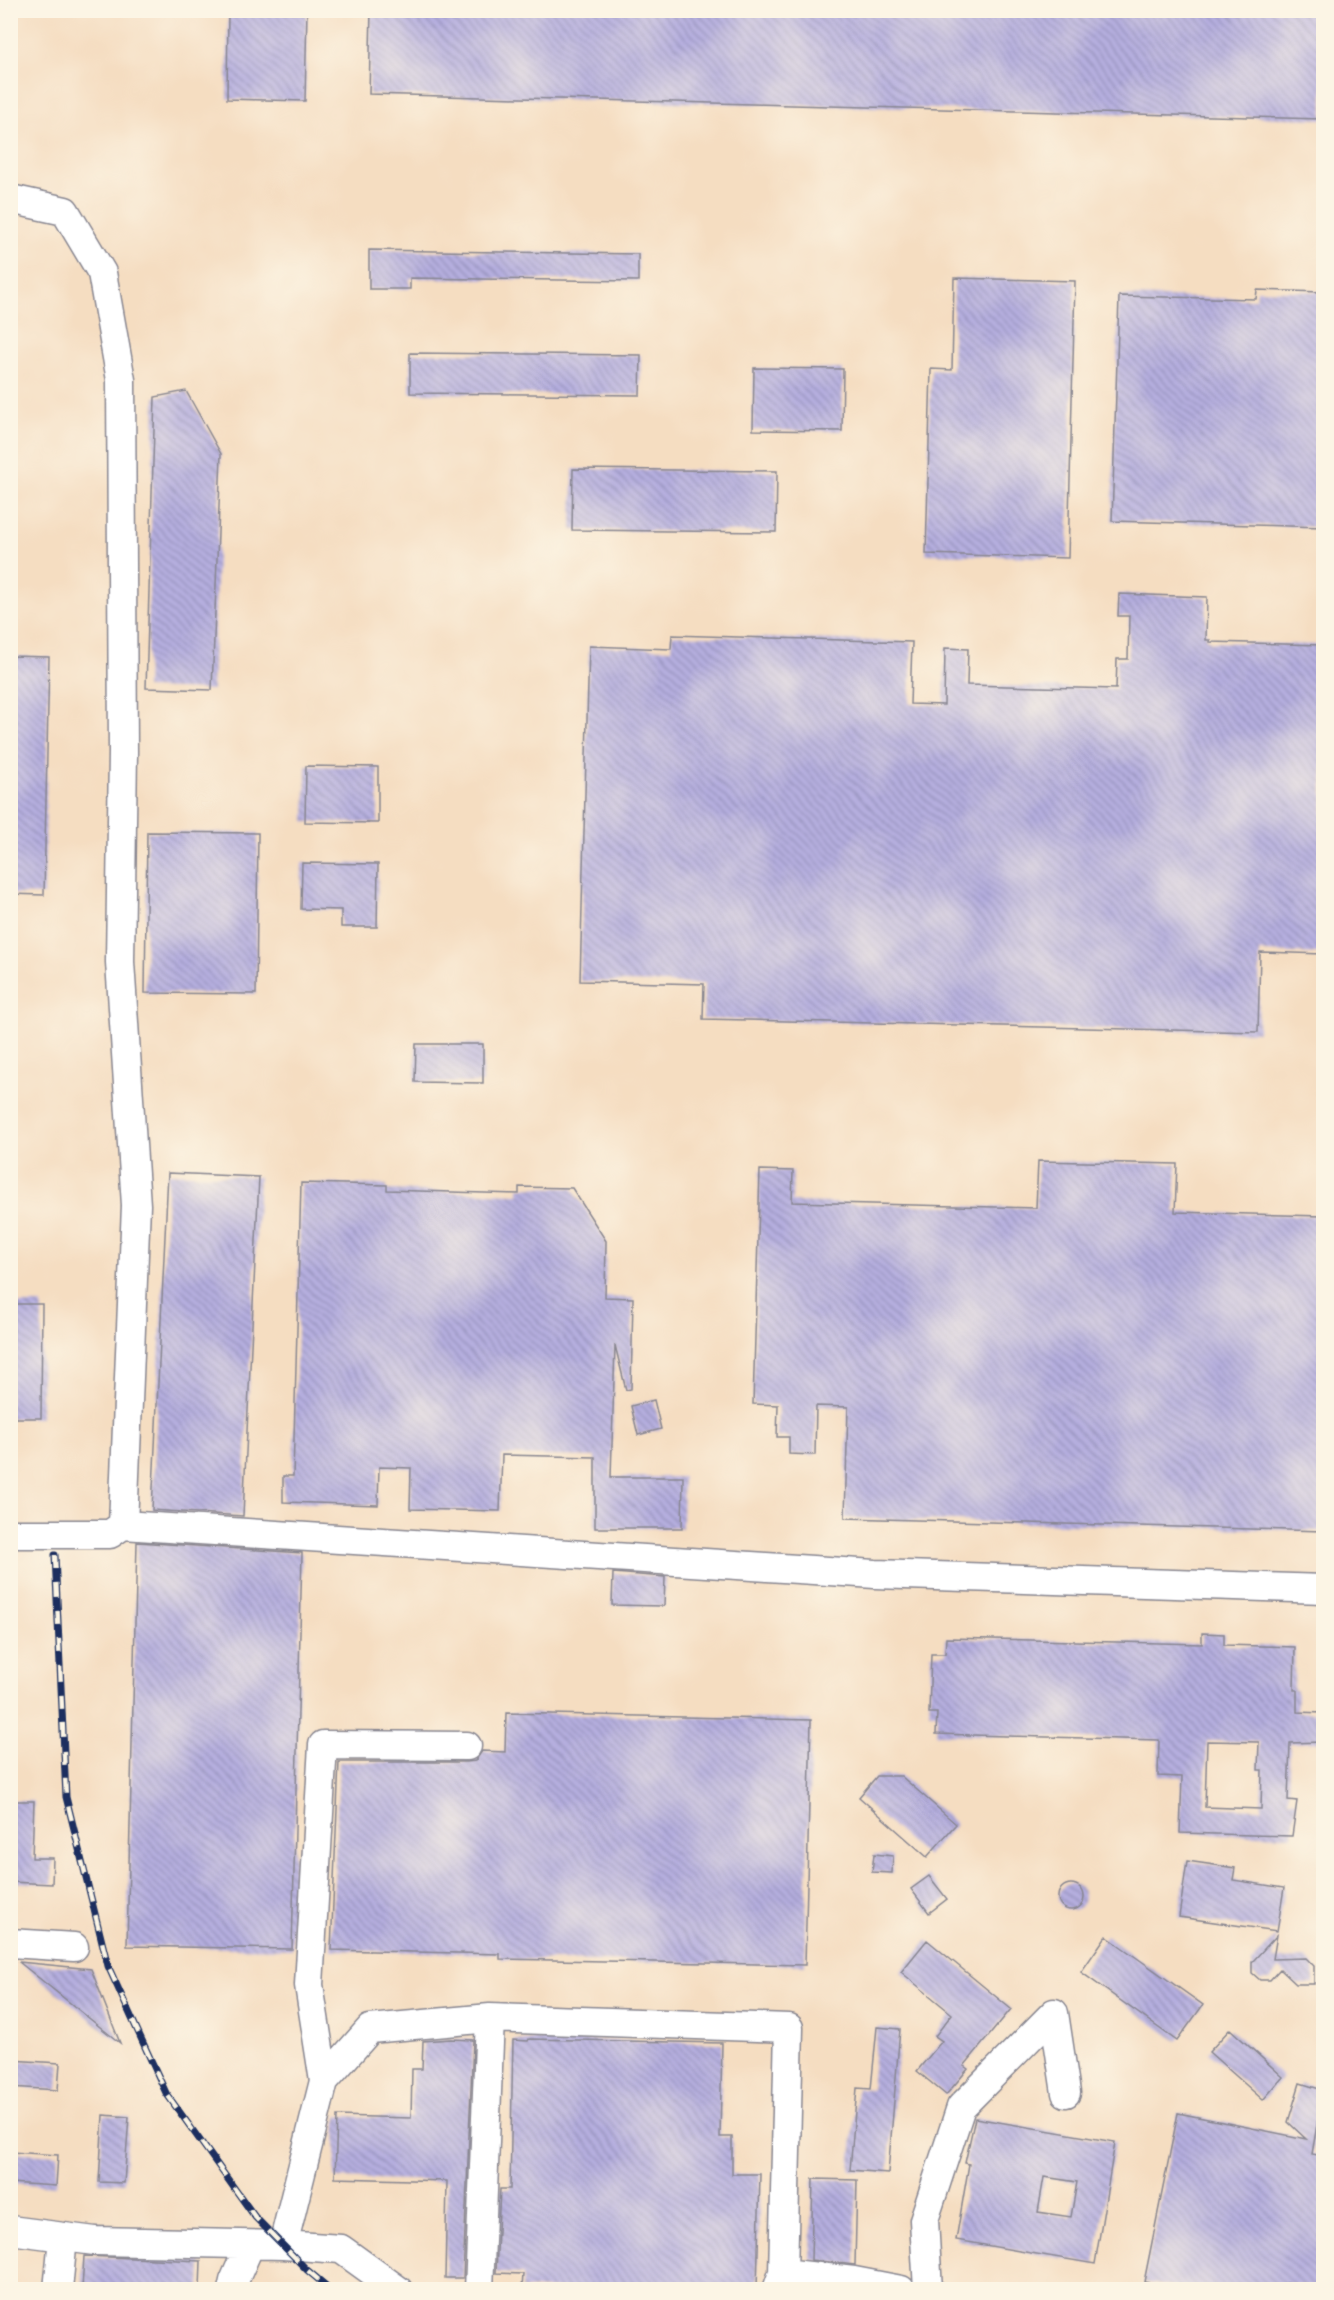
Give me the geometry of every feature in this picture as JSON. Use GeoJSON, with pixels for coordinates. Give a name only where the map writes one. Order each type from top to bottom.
{"type":"FeatureCollection","features":[{"type":"Feature","properties":{"kind":"street"},"geometry":{"type":"LineString","coordinates":[[10,199],[65,211],[102,273],[121,380],[123,752],[120,962],[136,1205],[123,1525]]}},
{"type":"Feature","properties":{"kind":"street"},"geometry":{"type":"LineString","coordinates":[[10,1534],[110,1534],[123,1525],[863,1573],[1323,1589]]}},
{"type":"Feature","properties":{"kind":"street"},"geometry":{"type":"LineString","coordinates":[[283,2245],[324,2081],[309,1985],[323,1744],[467,1746]]}},
{"type":"Feature","properties":{"kind":"street"},"geometry":{"type":"LineString","coordinates":[[10,1943],[74,1947]]}},
{"type":"Feature","properties":{"kind":"street"},"geometry":{"type":"LineString","coordinates":[[928,2289],[924,2220],[961,2107],[1054,2013],[1066,2093]]}},
{"type":"Feature","properties":{"kind":"street"},"geometry":{"type":"LineString","coordinates":[[324,2081],[370,2029],[490,2018],[789,2028],[780,2281],[854,2281],[901,2289]]}},
{"type":"Feature","properties":{"kind":"street"},"geometry":{"type":"LineString","coordinates":[[479,2289],[490,2018]]}},
{"type":"Feature","properties":{"kind":"street"},"geometry":{"type":"LineString","coordinates":[[10,2230],[95,2241],[283,2245],[341,2249],[398,2289]]}},
{"type":"Feature","properties":{"kind":"street"},"geometry":{"type":"LineString","coordinates":[[58,2289],[63,2237]]}},
{"type":"Feature","properties":{"kind":"street"},"geometry":{"type":"LineString","coordinates":[[232,2289],[250,2245]]}},
{"type":"Feature","properties":{"kind":"building"},"geometry":{"type":"Polygon","coordinates":[[[228,10],[307,10],[305,101],[227,99],[228,10]]]}},
{"type":"Feature","properties":{"kind":"building"},"geometry":{"type":"Polygon","coordinates":[[[371,10],[1323,10],[1323,119],[369,94],[371,10]]]}},
{"type":"Feature","properties":{"kind":"building"},"geometry":{"type":"Polygon","coordinates":[[[369,250],[638,254],[638,281],[410,278],[410,289],[369,289],[369,250]]]}},
{"type":"Feature","properties":{"kind":"building"},"geometry":{"type":"Polygon","coordinates":[[[954,278],[1075,281],[1068,558],[926,554],[931,369],[952,370],[954,278]]]}},
{"type":"Feature","properties":{"kind":"building"},"geometry":{"type":"Polygon","coordinates":[[[1257,290],[1323,292],[1323,527],[1112,521],[1119,296],[1256,299],[1257,290]]]}},
{"type":"Feature","properties":{"kind":"building"},"geometry":{"type":"Polygon","coordinates":[[[410,353],[641,355],[640,395],[410,393],[410,353]]]}},
{"type":"Feature","properties":{"kind":"building"},"geometry":{"type":"Polygon","coordinates":[[[754,368],[843,369],[842,431],[753,430],[754,368]]]}},
{"type":"Feature","properties":{"kind":"building"},"geometry":{"type":"Polygon","coordinates":[[[186,391],[221,454],[212,690],[146,688],[155,397],[186,391]]]}},
{"type":"Feature","properties":{"kind":"building"},"geometry":{"type":"Polygon","coordinates":[[[573,469],[777,471],[776,532],[572,530],[573,469]]]}},
{"type":"Feature","properties":{"kind":"building"},"geometry":{"type":"Polygon","coordinates":[[[1119,594],[1207,597],[1206,640],[1210,642],[1323,645],[1323,954],[1260,952],[1258,1032],[703,1019],[704,984],[580,981],[589,646],[671,649],[672,635],[912,642],[910,704],[944,705],[945,648],[968,649],[967,685],[1116,689],[1117,659],[1128,659],[1129,616],[1118,616],[1119,594]]]}},
{"type":"Feature","properties":{"kind":"building"},"geometry":{"type":"Polygon","coordinates":[[[10,656],[49,657],[44,895],[10,894],[10,656]]]}},
{"type":"Feature","properties":{"kind":"building"},"geometry":{"type":"Polygon","coordinates":[[[306,766],[378,767],[378,823],[305,822],[306,766]]]}},
{"type":"Feature","properties":{"kind":"building"},"geometry":{"type":"Polygon","coordinates":[[[147,832],[258,833],[256,994],[145,993],[147,832]]]}},
{"type":"Feature","properties":{"kind":"building"},"geometry":{"type":"Polygon","coordinates":[[[302,863],[378,864],[377,927],[341,927],[341,910],[301,909],[302,863]]]}},
{"type":"Feature","properties":{"kind":"building"},"geometry":{"type":"Polygon","coordinates":[[[416,1044],[483,1044],[483,1083],[415,1082],[416,1044]]]}},
{"type":"Feature","properties":{"kind":"building"},"geometry":{"type":"Polygon","coordinates":[[[1038,1161],[1177,1164],[1175,1212],[1323,1216],[1323,1531],[845,1518],[848,1407],[816,1406],[815,1455],[789,1454],[789,1437],[777,1437],[778,1405],[753,1404],[760,1170],[793,1171],[792,1202],[1036,1208],[1038,1161]]]}},
{"type":"Feature","properties":{"kind":"building"},"geometry":{"type":"Polygon","coordinates":[[[168,1173],[259,1177],[243,1516],[152,1510],[168,1173]]]}},
{"type":"Feature","properties":{"kind":"building"},"geometry":{"type":"Polygon","coordinates":[[[301,1183],[387,1185],[387,1190],[519,1194],[519,1187],[572,1188],[606,1241],[605,1297],[633,1298],[631,1389],[626,1390],[615,1345],[611,1477],[683,1477],[682,1528],[595,1528],[595,1457],[502,1455],[500,1511],[410,1509],[411,1468],[379,1467],[378,1505],[283,1502],[283,1476],[293,1476],[301,1183]]]}},
{"type":"Feature","properties":{"kind":"building"},"geometry":{"type":"Polygon","coordinates":[[[10,1304],[42,1304],[41,1418],[10,1418],[10,1304]]]}},
{"type":"Feature","properties":{"kind":"building"},"geometry":{"type":"Polygon","coordinates":[[[654,1400],[661,1429],[638,1435],[631,1406],[654,1400]]]}},
{"type":"Feature","properties":{"kind":"building"},"geometry":{"type":"Polygon","coordinates":[[[137,1542],[302,1553],[292,1949],[127,1946],[137,1542]]]}},
{"type":"Feature","properties":{"kind":"building"},"geometry":{"type":"Polygon","coordinates":[[[613,1573],[665,1577],[664,1606],[612,1605],[613,1573]]]}},
{"type":"Feature","properties":{"kind":"building"},"geometry":{"type":"Polygon","coordinates":[[[1202,1633],[1224,1634],[1224,1645],[1295,1647],[1294,1690],[1297,1690],[1297,1712],[1323,1713],[1323,1742],[1290,1743],[1288,1800],[1297,1801],[1292,1836],[1180,1833],[1182,1777],[1158,1776],[1159,1740],[936,1734],[937,1713],[929,1713],[931,1654],[945,1654],[946,1638],[1202,1644],[1202,1633]],[[1207,1741],[1205,1807],[1261,1809],[1262,1770],[1258,1770],[1259,1742],[1207,1741]]]}},
{"type":"Feature","properties":{"kind":"building"},"geometry":{"type":"Polygon","coordinates":[[[506,1713],[811,1720],[805,1965],[500,1959],[500,1954],[331,1950],[339,1762],[475,1761],[482,1751],[505,1752],[506,1713]]]}},
{"type":"Feature","properties":{"kind":"building"},"geometry":{"type":"Polygon","coordinates":[[[877,1776],[901,1776],[956,1824],[927,1857],[859,1797],[877,1776]]]}},
{"type":"Feature","properties":{"kind":"building"},"geometry":{"type":"Polygon","coordinates":[[[10,1801],[34,1801],[32,1858],[53,1858],[52,1884],[10,1882],[10,1801]]]}},
{"type":"Feature","properties":{"kind":"building"},"geometry":{"type":"Polygon","coordinates":[[[874,1854],[893,1856],[892,1873],[872,1872],[874,1854]]]}},
{"type":"Feature","properties":{"kind":"building"},"geometry":{"type":"Polygon","coordinates":[[[1187,1861],[1235,1868],[1233,1880],[1284,1888],[1277,1931],[1179,1917],[1187,1861]]]}},
{"type":"Feature","properties":{"kind":"building"},"geometry":{"type":"Polygon","coordinates":[[[929,1876],[947,1899],[929,1913],[911,1889],[929,1876]]]}},
{"type":"Feature","properties":{"kind":"building"},"geometry":{"type":"Polygon","coordinates":[[[1071,1884],[1080,1888],[1084,1897],[1080,1906],[1071,1910],[1062,1906],[1058,1897],[1062,1888],[1071,1884]]]}},
{"type":"Feature","properties":{"kind":"building"},"geometry":{"type":"Polygon","coordinates":[[[1277,1935],[1273,1959],[1306,1958],[1314,1966],[1314,1984],[1296,1984],[1280,1969],[1270,1980],[1260,1980],[1252,1973],[1252,1962],[1277,1935]]]}},
{"type":"Feature","properties":{"kind":"building"},"geometry":{"type":"Polygon","coordinates":[[[1106,1936],[1203,2005],[1177,2041],[1081,1972],[1106,1936]]]}},
{"type":"Feature","properties":{"kind":"building"},"geometry":{"type":"Polygon","coordinates":[[[927,1940],[1011,2009],[964,2066],[968,2069],[946,2095],[917,2071],[942,2041],[935,2036],[952,2014],[901,1972],[927,1940]]]}},
{"type":"Feature","properties":{"kind":"building"},"geometry":{"type":"Polygon","coordinates":[[[19,1962],[91,1969],[120,2043],[19,1962]]]}},
{"type":"Feature","properties":{"kind":"building"},"geometry":{"type":"Polygon","coordinates":[[[877,2027],[900,2029],[888,2173],[850,2170],[857,2088],[871,2089],[877,2027]]]}},
{"type":"Feature","properties":{"kind":"building"},"geometry":{"type":"Polygon","coordinates":[[[1230,2029],[1283,2077],[1263,2100],[1209,2052],[1230,2029]]]}},
{"type":"Feature","properties":{"kind":"building"},"geometry":{"type":"Polygon","coordinates":[[[529,2039],[722,2043],[720,2137],[732,2137],[732,2174],[760,2174],[757,2289],[522,2289],[523,2274],[496,2273],[500,2189],[510,2189],[513,2040],[528,2041],[529,2039]]]}},
{"type":"Feature","properties":{"kind":"building"},"geometry":{"type":"Polygon","coordinates":[[[473,2040],[463,2278],[445,2278],[447,2181],[335,2178],[337,2116],[411,2118],[412,2069],[422,2069],[423,2041],[473,2040]]]}},
{"type":"Feature","properties":{"kind":"building"},"geometry":{"type":"Polygon","coordinates":[[[10,2060],[60,2063],[58,2090],[10,2087],[10,2060]]]}},
{"type":"Feature","properties":{"kind":"building"},"geometry":{"type":"Polygon","coordinates":[[[1300,2083],[1323,2090],[1323,2120],[1318,2119],[1312,2154],[1323,2156],[1323,2289],[1287,2283],[1286,2289],[1181,2289],[1144,2282],[1178,2113],[1306,2139],[1288,2122],[1300,2083]]]}},
{"type":"Feature","properties":{"kind":"building"},"geometry":{"type":"Polygon","coordinates":[[[103,2115],[129,2117],[124,2183],[99,2182],[103,2115]]]}},
{"type":"Feature","properties":{"kind":"building"},"geometry":{"type":"Polygon","coordinates":[[[975,2118],[1115,2142],[1095,2264],[956,2240],[969,2164],[965,2163],[975,2118]],[[1044,2177],[1038,2212],[1071,2217],[1077,2182],[1044,2177]]]}},
{"type":"Feature","properties":{"kind":"building"},"geometry":{"type":"Polygon","coordinates":[[[10,2152],[58,2155],[56,2186],[10,2183],[10,2152]]]}},
{"type":"Feature","properties":{"kind":"building"},"geometry":{"type":"Polygon","coordinates":[[[813,2179],[857,2180],[855,2265],[811,2260],[813,2179]]]}},
{"type":"Feature","properties":{"kind":"building"},"geometry":{"type":"Polygon","coordinates":[[[84,2256],[201,2261],[200,2289],[82,2289],[84,2256]]]}},
{"type":"Feature","properties":{"kind":"railway"},"geometry":{"type":"LineString","coordinates":[[55,1555],[66,1797],[108,1966],[166,2093],[255,2217],[307,2270],[331,2290]]}}]}
